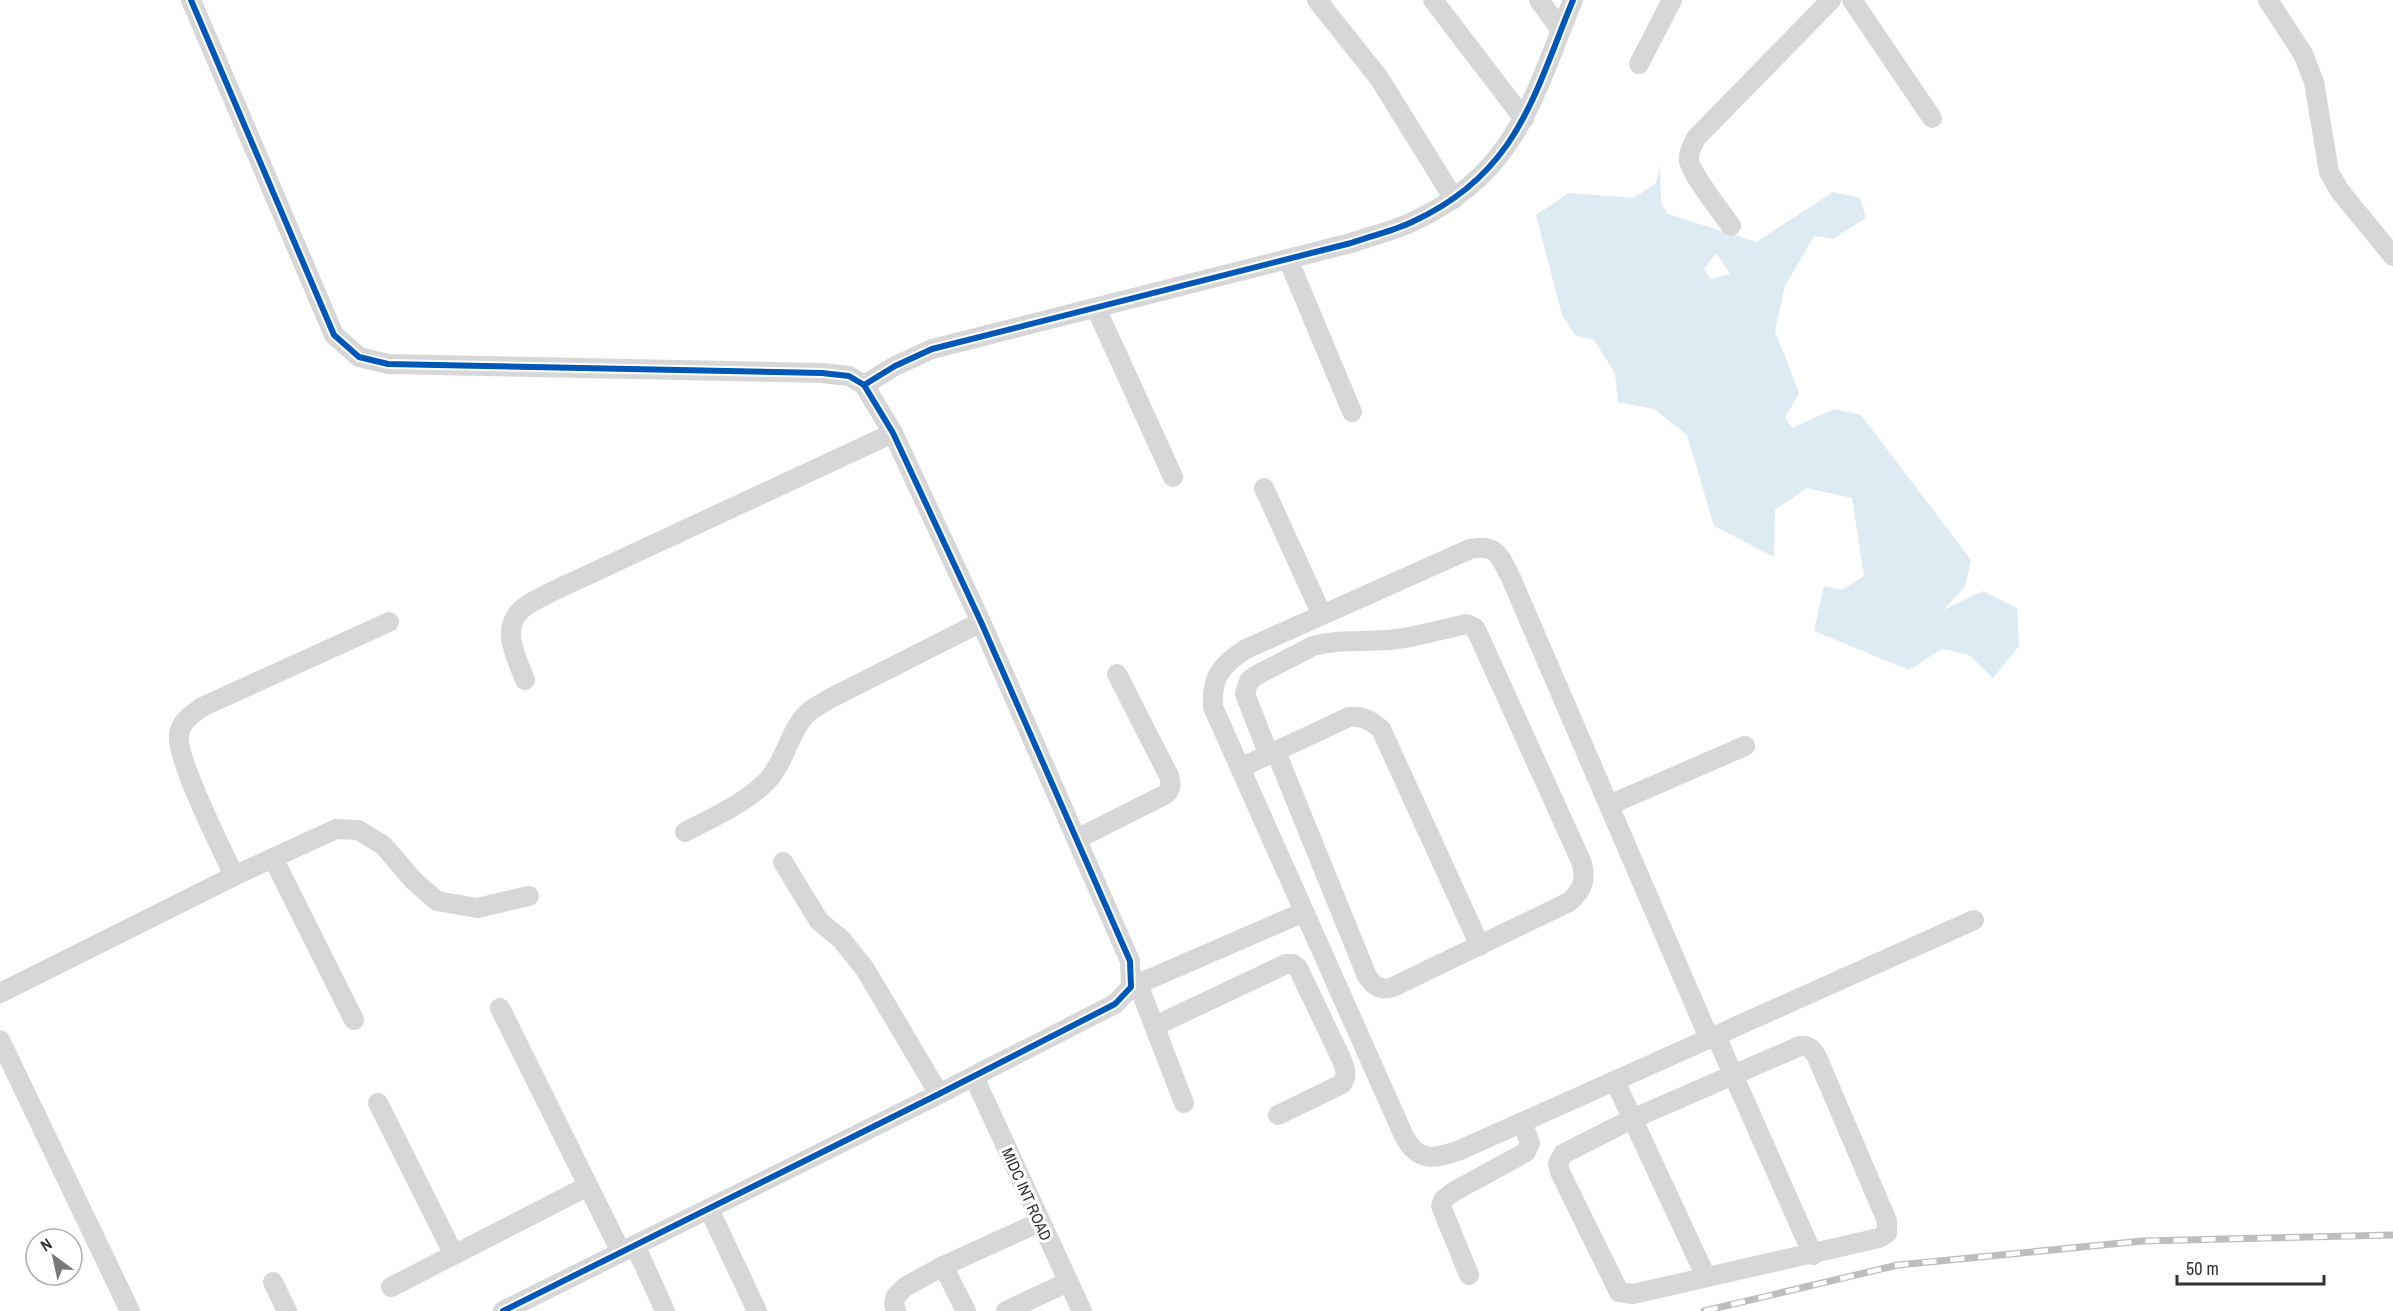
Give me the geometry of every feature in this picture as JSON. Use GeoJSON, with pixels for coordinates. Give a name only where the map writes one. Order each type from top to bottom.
{"type":"FeatureCollection","features":[{"type":"Feature","properties":{"kind":"street"},"geometry":{"type":"LineString","coordinates":[[190,0],[334,335],[359,357],[388,364],[822,373],[849,376],[864,385],[894,433],[981,622],[1130,961],[1135,985],[1155,1026],[1184,1103]]}},
{"type":"Feature","properties":{"kind":"street"},"geometry":{"type":"LineString","coordinates":[[1317,0],[1379,78],[1454,199]]}},
{"type":"Feature","properties":{"kind":"street"},"geometry":{"type":"LineString","coordinates":[[1433,0],[1524,119]]}},
{"type":"Feature","properties":{"kind":"street"},"geometry":{"type":"LineString","coordinates":[[1539,0],[1561,30]]}},
{"type":"Feature","properties":{"kind":"street"},"geometry":{"type":"LineString","coordinates":[[864,385],[904,361],[932,349],[1351,243],[1412,222],[1454,199],[1498,158],[1524,119],[1573,0]]}},
{"type":"Feature","properties":{"kind":"street"},"geometry":{"type":"LineString","coordinates":[[1639,64],[1672,0]]}},
{"type":"Feature","properties":{"kind":"street"},"geometry":{"type":"LineString","coordinates":[[1731,226],[1693,170],[1689,159],[1690,150],[1696,138],[1832,0]]}},
{"type":"Feature","properties":{"kind":"street"},"geometry":{"type":"LineString","coordinates":[[1852,0],[1932,118]]}},
{"type":"Feature","properties":{"kind":"street"},"geometry":{"type":"LineString","coordinates":[[2268,0],[2303,54],[2310,73],[2329,172],[2340,190],[2393,256]]}},
{"type":"Feature","properties":{"kind":"street"},"geometry":{"type":"LineString","coordinates":[[1288,259],[1352,412]]}},
{"type":"Feature","properties":{"kind":"street"},"geometry":{"type":"LineString","coordinates":[[1096,308],[1173,477]]}},
{"type":"Feature","properties":{"kind":"street"},"geometry":{"type":"LineString","coordinates":[[525,680],[509,635],[512,623],[521,610],[549,593],[894,433]]}},
{"type":"Feature","properties":{"kind":"street"},"geometry":{"type":"LineString","coordinates":[[1264,488],[1322,615]]}},
{"type":"Feature","properties":{"kind":"street"},"geometry":{"type":"LineString","coordinates":[[1813,1255],[1734,1076],[1712,1037],[1511,578],[1499,555],[1493,549],[1482,546],[1470,549],[1322,615],[1246,650],[1226,663],[1220,672],[1212,692],[1213,707],[1409,1146],[1417,1154],[1436,1157],[1460,1150],[1615,1081],[1712,1037],[1974,920]]}},
{"type":"Feature","properties":{"kind":"street"},"geometry":{"type":"LineString","coordinates":[[234,876],[181,755],[179,733],[186,719],[202,707],[389,622]]}},
{"type":"Feature","properties":{"kind":"street"},"geometry":{"type":"LineString","coordinates":[[685,832],[738,804],[769,779],[780,763],[802,719],[810,711],[981,622]]}},
{"type":"Feature","properties":{"kind":"street"},"geometry":{"type":"LineString","coordinates":[[1466,624],[1475,628],[1585,873],[1584,885],[1578,895],[1569,902],[1480,946],[1393,987],[1382,990],[1375,986],[1367,976],[1245,694],[1249,681],[1313,646],[1324,643],[1355,639],[1398,639],[1466,624]]}},
{"type":"Feature","properties":{"kind":"street"},"geometry":{"type":"LineString","coordinates":[[1077,839],[1170,790],[1169,776],[1117,674]]}},
{"type":"Feature","properties":{"kind":"street"},"geometry":{"type":"LineString","coordinates":[[1240,768],[1349,717],[1360,716],[1371,720],[1381,729],[1480,946]]}},
{"type":"Feature","properties":{"kind":"street"},"geometry":{"type":"LineString","coordinates":[[1609,805],[1745,746]]}},
{"type":"Feature","properties":{"kind":"street"},"geometry":{"type":"LineString","coordinates":[[0,993],[234,876],[336,829],[358,830],[383,845],[414,881],[437,901],[477,908],[529,896]]}},
{"type":"Feature","properties":{"kind":"street"},"geometry":{"type":"LineString","coordinates":[[273,858],[354,1020]]}},
{"type":"Feature","properties":{"kind":"street"},"geometry":{"type":"LineString","coordinates":[[783,862],[819,921],[841,939],[866,969],[939,1094]]}},
{"type":"Feature","properties":{"kind":"street"},"geometry":{"type":"LineString","coordinates":[[503,1311],[974,1077],[1115,1004],[1135,985],[1304,912]]}},
{"type":"Feature","properties":{"kind":"street"},"geometry":{"type":"LineString","coordinates":[[1155,1026],[1286,964],[1293,964],[1298,968],[1341,1058],[1346,1070],[1346,1079],[1342,1084],[1278,1115]]}},
{"type":"Feature","properties":{"kind":"street"},"geometry":{"type":"LineString","coordinates":[[500,1008],[588,1186],[664,1311]]}},
{"type":"Feature","properties":{"kind":"street"},"geometry":{"type":"LineString","coordinates":[[0,1040],[130,1311]]}},
{"type":"Feature","properties":{"kind":"street"},"geometry":{"type":"LineString","coordinates":[[1805,1046],[1817,1057],[1887,1221],[1888,1229],[1880,1238],[1813,1255],[1633,1294],[1619,1292],[1563,1179],[1558,1164],[1563,1154],[1632,1119],[1805,1046]]}},
{"type":"Feature","properties":{"kind":"street","name":"MIDC INT ROAD"},"geometry":{"type":"LineString","coordinates":[[974,1077],[1082,1311]]}},
{"type":"Feature","properties":{"kind":"street"},"geometry":{"type":"LineString","coordinates":[[1615,1081],[1706,1277]]}},
{"type":"Feature","properties":{"kind":"street"},"geometry":{"type":"LineString","coordinates":[[378,1103],[454,1255]]}},
{"type":"Feature","properties":{"kind":"street"},"geometry":{"type":"LineString","coordinates":[[1469,1275],[1441,1206],[1443,1200],[1453,1192],[1526,1152],[1530,1143],[1522,1122]]}},
{"type":"Feature","properties":{"kind":"street"},"geometry":{"type":"LineString","coordinates":[[391,1287],[588,1186]]}},
{"type":"Feature","properties":{"kind":"street"},"geometry":{"type":"LineString","coordinates":[[709,1209],[757,1311]]}},
{"type":"Feature","properties":{"kind":"street"},"geometry":{"type":"LineString","coordinates":[[896,1311],[894,1303],[896,1296],[905,1287],[943,1266],[1040,1222]]}},
{"type":"Feature","properties":{"kind":"street"},"geometry":{"type":"LineString","coordinates":[[943,1266],[966,1311]]}},
{"type":"Feature","properties":{"kind":"street"},"geometry":{"type":"LineString","coordinates":[[273,1282],[287,1311]]}},
{"type":"Feature","properties":{"kind":"street"},"geometry":{"type":"LineString","coordinates":[[1006,1311],[1068,1282]]}},
{"type":"Feature","properties":{"kind":"shaded area"},"geometry":{"type":"Polygon","coordinates":[[[1660,165],[1661,203],[1668,214],[1756,242],[1833,192],[1860,198],[1866,218],[1833,239],[1814,236],[1785,286],[1775,331],[1799,393],[1785,418],[1792,428],[1834,409],[1861,415],[1971,560],[1965,587],[1943,610],[1983,591],[2017,608],[2019,646],[1993,678],[1969,655],[1942,649],[1909,670],[1814,631],[1824,586],[1842,590],[1864,576],[1852,498],[1807,488],[1775,510],[1774,557],[1714,526],[1687,435],[1654,409],[1618,402],[1615,373],[1594,340],[1576,336],[1562,315],[1536,215],[1569,193],[1634,198],[1656,183],[1660,165]],[[1716,253],[1704,269],[1711,279],[1730,274],[1716,253]]]}},
{"type":"Feature","properties":{"kind":"railway"},"geometry":{"type":"LineString","coordinates":[[1704,1311],[1898,1265],[2143,1241],[2393,1235]]}},
{"type":"Feature","properties":{"kind":"cycle path"},"geometry":{"type":"LineString","coordinates":[[191,0],[334,335],[359,357],[388,364],[822,373],[849,376],[864,385],[893,433],[981,622],[1130,961],[1131,987],[1115,1004],[503,1311]]}},
{"type":"Feature","properties":{"kind":"cycle path"},"geometry":{"type":"LineString","coordinates":[[864,385],[895,366],[932,349],[1351,243],[1412,222],[1447,203],[1476,181],[1499,156],[1517,129],[1546,69],[1573,0]]}}]}
